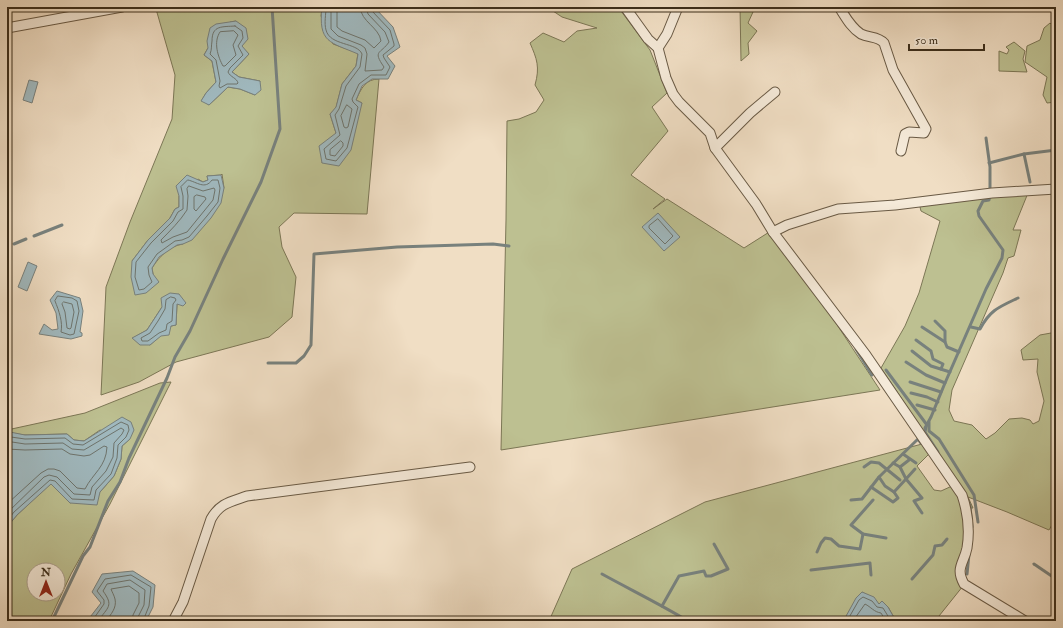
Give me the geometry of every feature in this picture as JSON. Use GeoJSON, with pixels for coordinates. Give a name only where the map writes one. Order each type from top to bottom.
{"type":"FeatureCollection","features":[{"type":"Feature","properties":{"kind":"street"},"geometry":{"type":"LineString","coordinates":[[7,28],[122,7]]}},
{"type":"Feature","properties":{"kind":"street"},"geometry":{"type":"LineString","coordinates":[[625,7],[648,39],[658,48],[669,88],[679,102],[710,133],[715,148],[756,204],[773,232],[866,355],[962,495],[968,520],[967,548],[960,568],[960,579],[964,584],[1025,621]]}},
{"type":"Feature","properties":{"kind":"street"},"geometry":{"type":"LineString","coordinates":[[658,48],[667,34],[678,7]]}},
{"type":"Feature","properties":{"kind":"street"},"geometry":{"type":"LineString","coordinates":[[839,7],[855,29],[867,36],[881,40],[884,43],[893,70],[926,129],[924,133],[909,132],[905,134],[901,151]]}},
{"type":"Feature","properties":{"kind":"street"},"geometry":{"type":"LineString","coordinates":[[715,148],[775,92]]}},
{"type":"Feature","properties":{"kind":"street"},"geometry":{"type":"LineString","coordinates":[[773,232],[787,225],[838,209],[992,193],[1056,189]]}},
{"type":"Feature","properties":{"kind":"street"},"geometry":{"type":"LineString","coordinates":[[173,621],[182,602],[211,519],[216,510],[226,504],[247,496],[470,467]]}},
{"type":"Feature","properties":{"kind":"green space"},"geometry":{"type":"Polygon","coordinates":[[[163,7],[322,7],[321,16],[333,44],[358,53],[356,66],[342,84],[336,108],[330,114],[336,133],[322,163],[362,103],[356,100],[364,85],[374,79],[379,79],[367,214],[294,213],[279,227],[282,247],[296,277],[292,317],[269,337],[176,362],[139,382],[101,395],[106,287],[130,222],[172,119],[175,75],[156,9],[163,7]],[[236,21],[230,22],[204,55],[212,61],[216,82],[202,100],[209,105],[228,87],[240,89],[255,95],[260,81],[239,77],[232,72],[249,54],[241,46],[236,21]],[[222,174],[207,176],[208,180],[203,182],[198,179],[179,196],[179,207],[175,209],[170,218],[148,240],[132,261],[153,274],[152,268],[158,260],[173,247],[183,244],[224,188],[222,174]],[[179,294],[162,307],[147,330],[133,338],[150,345],[171,326],[176,325],[179,294]]]}},
{"type":"Feature","properties":{"kind":"green space"},"geometry":{"type":"Polygon","coordinates":[[[547,7],[618,7],[650,50],[667,93],[652,107],[668,131],[631,175],[665,199],[653,209],[667,199],[744,248],[774,229],[880,390],[501,450],[507,121],[519,119],[536,112],[544,100],[535,85],[537,63],[530,43],[543,33],[564,42],[577,31],[597,28],[562,17],[547,7]]]}},
{"type":"Feature","properties":{"kind":"green space"},"geometry":{"type":"Polygon","coordinates":[[[740,7],[745,7],[753,12],[748,23],[757,31],[748,43],[749,54],[741,61],[740,7]]]}},
{"type":"Feature","properties":{"kind":"green space"},"geometry":{"type":"Polygon","coordinates":[[[1050,23],[1056,29],[1056,102],[1047,103],[1043,95],[1047,77],[1025,62],[1027,46],[1040,40],[1044,28],[1050,23]]]}},
{"type":"Feature","properties":{"kind":"green space"},"geometry":{"type":"Polygon","coordinates":[[[1014,42],[1025,51],[1023,59],[1027,72],[999,71],[999,51],[1007,54],[1009,50],[1006,47],[1014,42]]]}},
{"type":"Feature","properties":{"kind":"green space"},"geometry":{"type":"Polygon","coordinates":[[[1028,193],[1013,230],[1021,230],[1014,256],[1008,258],[1003,273],[952,390],[949,410],[954,421],[972,425],[986,439],[995,433],[1009,419],[1022,418],[1030,420],[1033,424],[1039,421],[1044,401],[1037,372],[1038,359],[1023,360],[1021,350],[1040,335],[1051,333],[1056,338],[1056,518],[1049,530],[968,497],[973,508],[969,508],[922,429],[881,368],[905,326],[919,293],[940,221],[921,211],[919,203],[1028,193]]]}},
{"type":"Feature","properties":{"kind":"green space"},"geometry":{"type":"Polygon","coordinates":[[[171,382],[110,504],[66,585],[66,562],[26,562],[26,602],[58,602],[49,621],[7,621],[7,527],[17,515],[51,483],[70,503],[100,492],[114,476],[121,459],[122,446],[130,439],[100,430],[84,441],[74,440],[67,434],[25,435],[10,433],[7,435],[7,430],[85,413],[160,383],[171,382]]]}},
{"type":"Feature","properties":{"kind":"green space"},"geometry":{"type":"Polygon","coordinates":[[[922,444],[930,453],[917,466],[934,490],[941,491],[952,486],[961,502],[965,524],[963,586],[935,621],[904,621],[901,618],[902,621],[896,621],[888,607],[882,602],[879,604],[862,592],[845,618],[833,621],[549,621],[572,569],[705,502],[922,444]]]}},
{"type":"Feature","properties":{"kind":"water"},"geometry":{"type":"Polygon","coordinates":[[[322,7],[374,7],[393,27],[400,47],[387,56],[395,66],[388,79],[372,79],[362,86],[356,100],[362,103],[351,150],[339,166],[322,163],[319,146],[336,133],[330,114],[336,107],[342,84],[356,66],[358,54],[340,47],[328,40],[324,35],[321,19],[322,7]]]}},
{"type":"Feature","properties":{"kind":"water"},"geometry":{"type":"Polygon","coordinates":[[[236,21],[246,28],[248,39],[242,46],[249,54],[232,72],[239,77],[260,81],[261,90],[255,95],[240,89],[228,87],[209,105],[201,101],[216,82],[212,61],[204,55],[208,48],[207,41],[210,28],[216,24],[236,21]]]}},
{"type":"Feature","properties":{"kind":"water"},"geometry":{"type":"Polygon","coordinates":[[[29,80],[38,82],[32,103],[23,100],[29,80]]]}},
{"type":"Feature","properties":{"kind":"water"},"geometry":{"type":"Polygon","coordinates":[[[187,175],[203,182],[208,180],[207,176],[221,175],[224,188],[221,203],[211,218],[192,240],[177,245],[159,257],[152,268],[153,274],[159,282],[146,293],[135,295],[131,277],[132,261],[148,240],[170,218],[175,209],[179,207],[179,196],[176,186],[187,175]]]}},
{"type":"Feature","properties":{"kind":"water"},"geometry":{"type":"Polygon","coordinates":[[[658,213],[680,237],[664,251],[642,227],[658,213]]]}},
{"type":"Feature","properties":{"kind":"water"},"geometry":{"type":"Polygon","coordinates":[[[28,262],[37,266],[27,291],[18,287],[28,262]]]}},
{"type":"Feature","properties":{"kind":"water"},"geometry":{"type":"Polygon","coordinates":[[[57,291],[80,298],[83,311],[80,332],[82,333],[82,336],[71,339],[39,334],[44,324],[52,330],[58,329],[56,313],[50,300],[57,291]]]}},
{"type":"Feature","properties":{"kind":"water"},"geometry":{"type":"Polygon","coordinates":[[[170,293],[179,294],[186,303],[183,306],[177,304],[176,325],[171,326],[169,335],[161,336],[150,345],[140,345],[132,338],[147,330],[162,307],[161,298],[170,293]]]}},
{"type":"Feature","properties":{"kind":"water"},"geometry":{"type":"Polygon","coordinates":[[[122,417],[131,422],[134,430],[130,439],[122,446],[121,459],[114,476],[100,492],[97,505],[70,503],[51,484],[17,515],[7,527],[7,435],[10,432],[25,435],[67,434],[74,440],[84,441],[122,417]]]}},
{"type":"Feature","properties":{"kind":"water"},"geometry":{"type":"Polygon","coordinates":[[[133,571],[155,585],[153,607],[146,621],[87,621],[101,603],[92,592],[102,574],[133,571]]]}},
{"type":"Feature","properties":{"kind":"water"},"geometry":{"type":"Polygon","coordinates":[[[862,592],[874,597],[879,604],[882,601],[888,607],[896,621],[833,621],[845,618],[856,598],[862,592]]]}},
{"type":"Feature","properties":{"kind":"waterway"},"geometry":{"type":"LineString","coordinates":[[52,621],[83,556],[90,547],[108,501],[120,482],[129,458],[167,378],[175,357],[190,331],[261,182],[280,129],[272,7]]}},
{"type":"Feature","properties":{"kind":"waterway"},"geometry":{"type":"LineString","coordinates":[[986,138],[990,167],[990,188]]}},
{"type":"Feature","properties":{"kind":"waterway"},"geometry":{"type":"LineString","coordinates":[[989,163],[1024,154],[1056,150]]}},
{"type":"Feature","properties":{"kind":"waterway"},"geometry":{"type":"LineString","coordinates":[[1024,154],[1030,182]]}},
{"type":"Feature","properties":{"kind":"waterway"},"geometry":{"type":"LineString","coordinates":[[925,428],[986,289],[1002,258],[1003,250],[979,216],[978,211],[983,201],[989,200],[990,195]]}},
{"type":"Feature","properties":{"kind":"waterway"},"geometry":{"type":"LineString","coordinates":[[34,236],[62,225]]}},
{"type":"Feature","properties":{"kind":"waterway"},"geometry":{"type":"LineString","coordinates":[[14,244],[26,239]]}},
{"type":"Feature","properties":{"kind":"waterway"},"geometry":{"type":"LineString","coordinates":[[268,363],[296,363],[304,356],[311,345],[314,254],[397,247],[493,244],[509,246]]}},
{"type":"Feature","properties":{"kind":"waterway"},"geometry":{"type":"LineString","coordinates":[[971,327],[980,329],[991,313],[1018,298]]}},
{"type":"Feature","properties":{"kind":"waterway"},"geometry":{"type":"LineString","coordinates":[[935,321],[945,331],[945,342]]}},
{"type":"Feature","properties":{"kind":"waterway"},"geometry":{"type":"LineString","coordinates":[[922,327],[945,342],[947,347],[959,352]]}},
{"type":"Feature","properties":{"kind":"waterway"},"geometry":{"type":"LineString","coordinates":[[916,340],[931,351],[933,359],[943,364],[941,369]]}},
{"type":"Feature","properties":{"kind":"waterway"},"geometry":{"type":"LineString","coordinates":[[856,349],[872,375]]}},
{"type":"Feature","properties":{"kind":"waterway"},"geometry":{"type":"LineString","coordinates":[[912,351],[931,366],[950,372]]}},
{"type":"Feature","properties":{"kind":"waterway"},"geometry":{"type":"LineString","coordinates":[[906,362],[926,375],[945,383]]}},
{"type":"Feature","properties":{"kind":"waterway"},"geometry":{"type":"LineString","coordinates":[[886,370],[927,425]]}},
{"type":"Feature","properties":{"kind":"waterway"},"geometry":{"type":"LineString","coordinates":[[910,382],[941,392]]}},
{"type":"Feature","properties":{"kind":"waterway"},"geometry":{"type":"LineString","coordinates":[[911,393],[927,397],[938,402]]}},
{"type":"Feature","properties":{"kind":"waterway"},"geometry":{"type":"LineString","coordinates":[[917,405],[935,410]]}},
{"type":"Feature","properties":{"kind":"waterway"},"geometry":{"type":"LineString","coordinates":[[929,422],[929,431],[939,439],[974,495],[978,522]]}},
{"type":"Feature","properties":{"kind":"waterway"},"geometry":{"type":"LineString","coordinates":[[926,427],[925,432],[938,452]]}},
{"type":"Feature","properties":{"kind":"waterway"},"geometry":{"type":"LineString","coordinates":[[851,500],[862,499],[879,477],[918,439],[921,443]]}},
{"type":"Feature","properties":{"kind":"waterway"},"geometry":{"type":"LineString","coordinates":[[903,454],[916,463]]}},
{"type":"Feature","properties":{"kind":"waterway"},"geometry":{"type":"LineString","coordinates":[[893,463],[900,467],[909,460]]}},
{"type":"Feature","properties":{"kind":"waterway"},"geometry":{"type":"LineString","coordinates":[[864,467],[871,462],[879,463],[900,480]]}},
{"type":"Feature","properties":{"kind":"waterway"},"geometry":{"type":"LineString","coordinates":[[900,467],[906,479],[915,469]]}},
{"type":"Feature","properties":{"kind":"waterway"},"geometry":{"type":"LineString","coordinates":[[879,477],[885,486],[894,492]]}},
{"type":"Feature","properties":{"kind":"waterway"},"geometry":{"type":"LineString","coordinates":[[871,487],[893,502],[898,498],[894,492],[906,479],[922,498],[914,501],[922,513]]}},
{"type":"Feature","properties":{"kind":"waterway"},"geometry":{"type":"LineString","coordinates":[[873,500],[851,525],[863,534],[886,538]]}},
{"type":"Feature","properties":{"kind":"waterway"},"geometry":{"type":"LineString","coordinates":[[968,501],[970,506],[972,527]]}},
{"type":"Feature","properties":{"kind":"waterway"},"geometry":{"type":"LineString","coordinates":[[817,552],[825,538],[831,539],[839,546],[860,549],[863,534]]}},
{"type":"Feature","properties":{"kind":"waterway"},"geometry":{"type":"LineString","coordinates":[[912,579],[933,555],[935,546],[942,545],[947,539]]}},
{"type":"Feature","properties":{"kind":"waterway"},"geometry":{"type":"LineString","coordinates":[[662,606],[679,576],[704,571],[706,576],[711,576],[728,569],[714,544]]}},
{"type":"Feature","properties":{"kind":"waterway"},"geometry":{"type":"LineString","coordinates":[[967,574],[969,554]]}},
{"type":"Feature","properties":{"kind":"waterway"},"geometry":{"type":"LineString","coordinates":[[811,570],[870,563],[871,575]]}},
{"type":"Feature","properties":{"kind":"waterway"},"geometry":{"type":"LineString","coordinates":[[1034,564],[1056,579]]}},
{"type":"Feature","properties":{"kind":"waterway"},"geometry":{"type":"LineString","coordinates":[[602,574],[688,621]]}}]}
